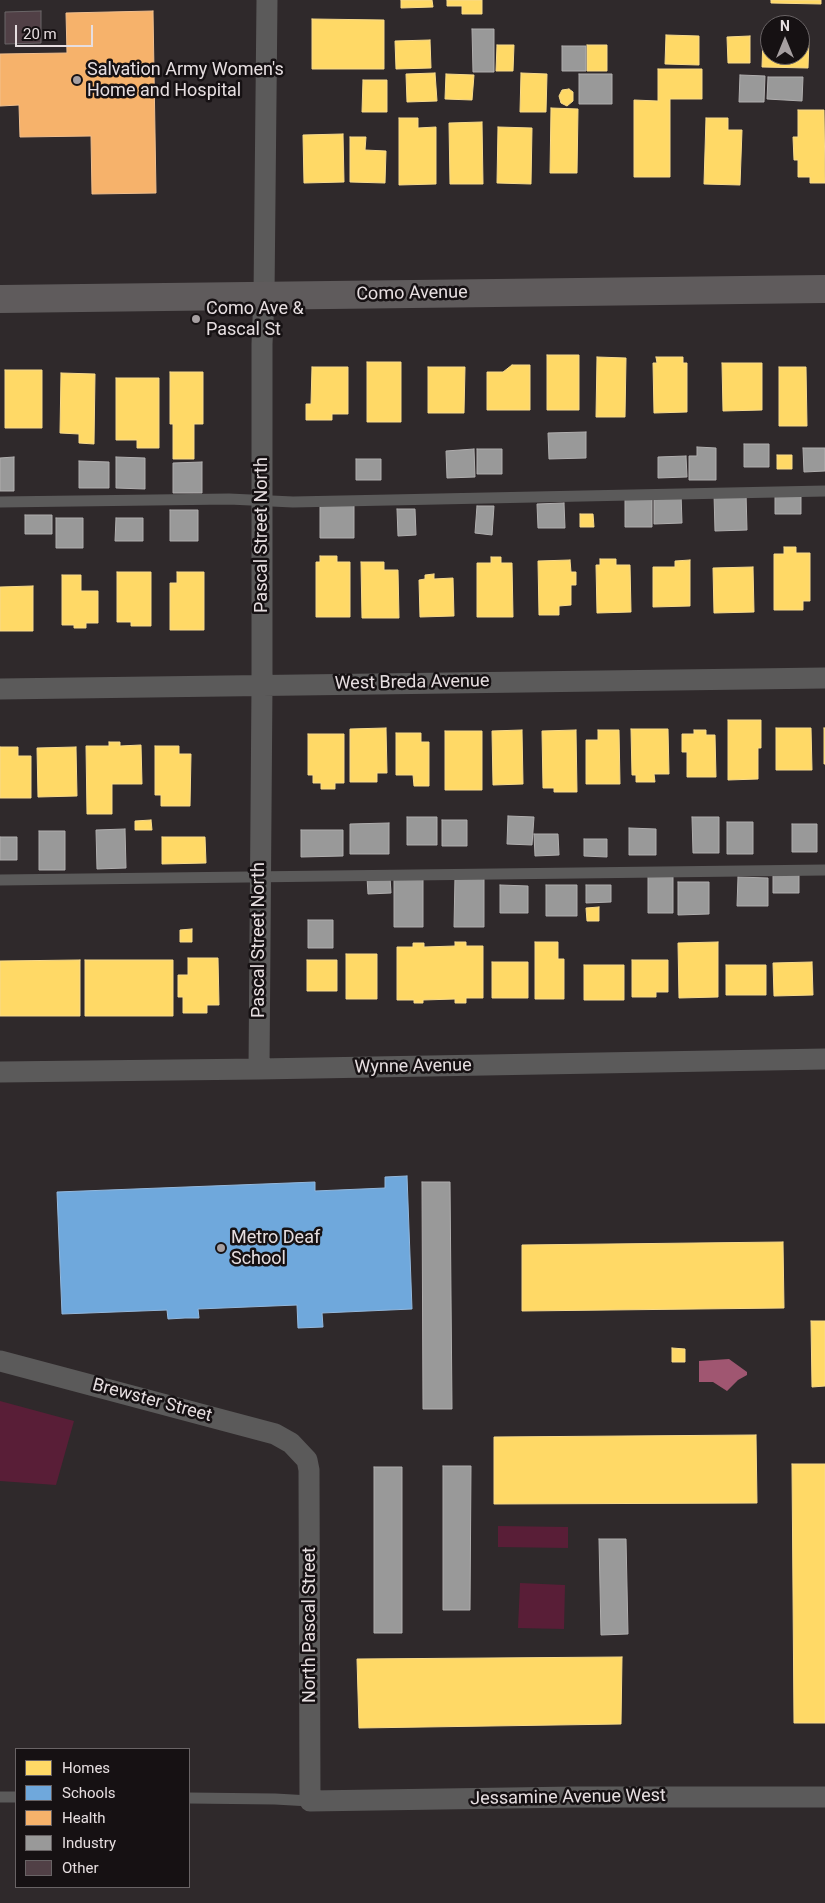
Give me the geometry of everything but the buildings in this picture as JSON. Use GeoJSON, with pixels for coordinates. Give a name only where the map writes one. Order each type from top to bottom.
{"type":"FeatureCollection","features":[{"type":"Feature","properties":{"kind":"main road","name":"Como Avenue"},"geometry":{"type":"LineString","coordinates":[[0,299],[825,289]]}},
{"type":"Feature","properties":{"kind":"street","name":"Pascal Street North"},"geometry":{"type":"LineString","coordinates":[[259,1070],[262,344],[267,0]]}},
{"type":"Feature","properties":{"kind":"street","name":"West Breda Avenue"},"geometry":{"type":"LineString","coordinates":[[0,689],[825,678]]}},
{"type":"Feature","properties":{"kind":"street","name":"Wynne Avenue"},"geometry":{"type":"LineString","coordinates":[[0,1072],[259,1070],[825,1059]]}},
{"type":"Feature","properties":{"kind":"street","name":"Brewster Street"},"geometry":{"type":"LineString","coordinates":[[0,1361],[276,1434],[300,1451]]}},
{"type":"Feature","properties":{"kind":"street","name":"North Pascal Street"},"geometry":{"type":"LineString","coordinates":[[300,1451],[307,1460],[310,1470],[310,1801]]}},
{"type":"Feature","properties":{"kind":"street","name":"Jessamine Avenue West"},"geometry":{"type":"LineString","coordinates":[[310,1801],[575,1797],[825,1797]]}},
{"type":"Feature","properties":{"kind":"lane"},"geometry":{"type":"LineString","coordinates":[[0,502],[229,499],[303,502],[825,491]]}},
{"type":"Feature","properties":{"kind":"lane"},"geometry":{"type":"LineString","coordinates":[[0,880],[825,870]]}},
{"type":"Feature","properties":{"kind":"lane"},"geometry":{"type":"LineString","coordinates":[[0,1797],[15,1797]]}},
{"type":"Feature","properties":{"kind":"lane"},"geometry":{"type":"LineString","coordinates":[[190,1798],[310,1801]]}},
{"type":"Feature","properties":{"kind":"shaded area"},"geometry":{"type":"Polygon","coordinates":[[[729,1359],[747,1372],[747,1375],[738,1380],[727,1391],[713,1382],[699,1382],[699,1361],[729,1359]]]}},
{"type":"Feature","properties":{"kind":"shaded area"},"geometry":{"type":"Polygon","coordinates":[[[0,1401],[74,1421],[56,1485],[0,1481],[0,1401]]]}},
{"type":"Feature","properties":{"kind":"shaded area"},"geometry":{"type":"Polygon","coordinates":[[[498,1526],[568,1527],[568,1548],[498,1547],[498,1526]]]}},
{"type":"Feature","properties":{"kind":"shaded area"},"geometry":{"type":"Polygon","coordinates":[[[520,1583],[565,1585],[564,1629],[518,1628],[520,1583]]]}},
{"type":"Feature","properties":{"kind":"place","name":"Salvation Army Women's Home and Hospital"},"geometry":{"type":"Point","coordinates":[77,80]}},
{"type":"Feature","properties":{"kind":"place","name":"Como Ave & Pascal St"},"geometry":{"type":"Point","coordinates":[196,319]}},
{"type":"Feature","properties":{"kind":"place","name":"Metro Deaf School"},"geometry":{"type":"Point","coordinates":[221,1248]}}]}
